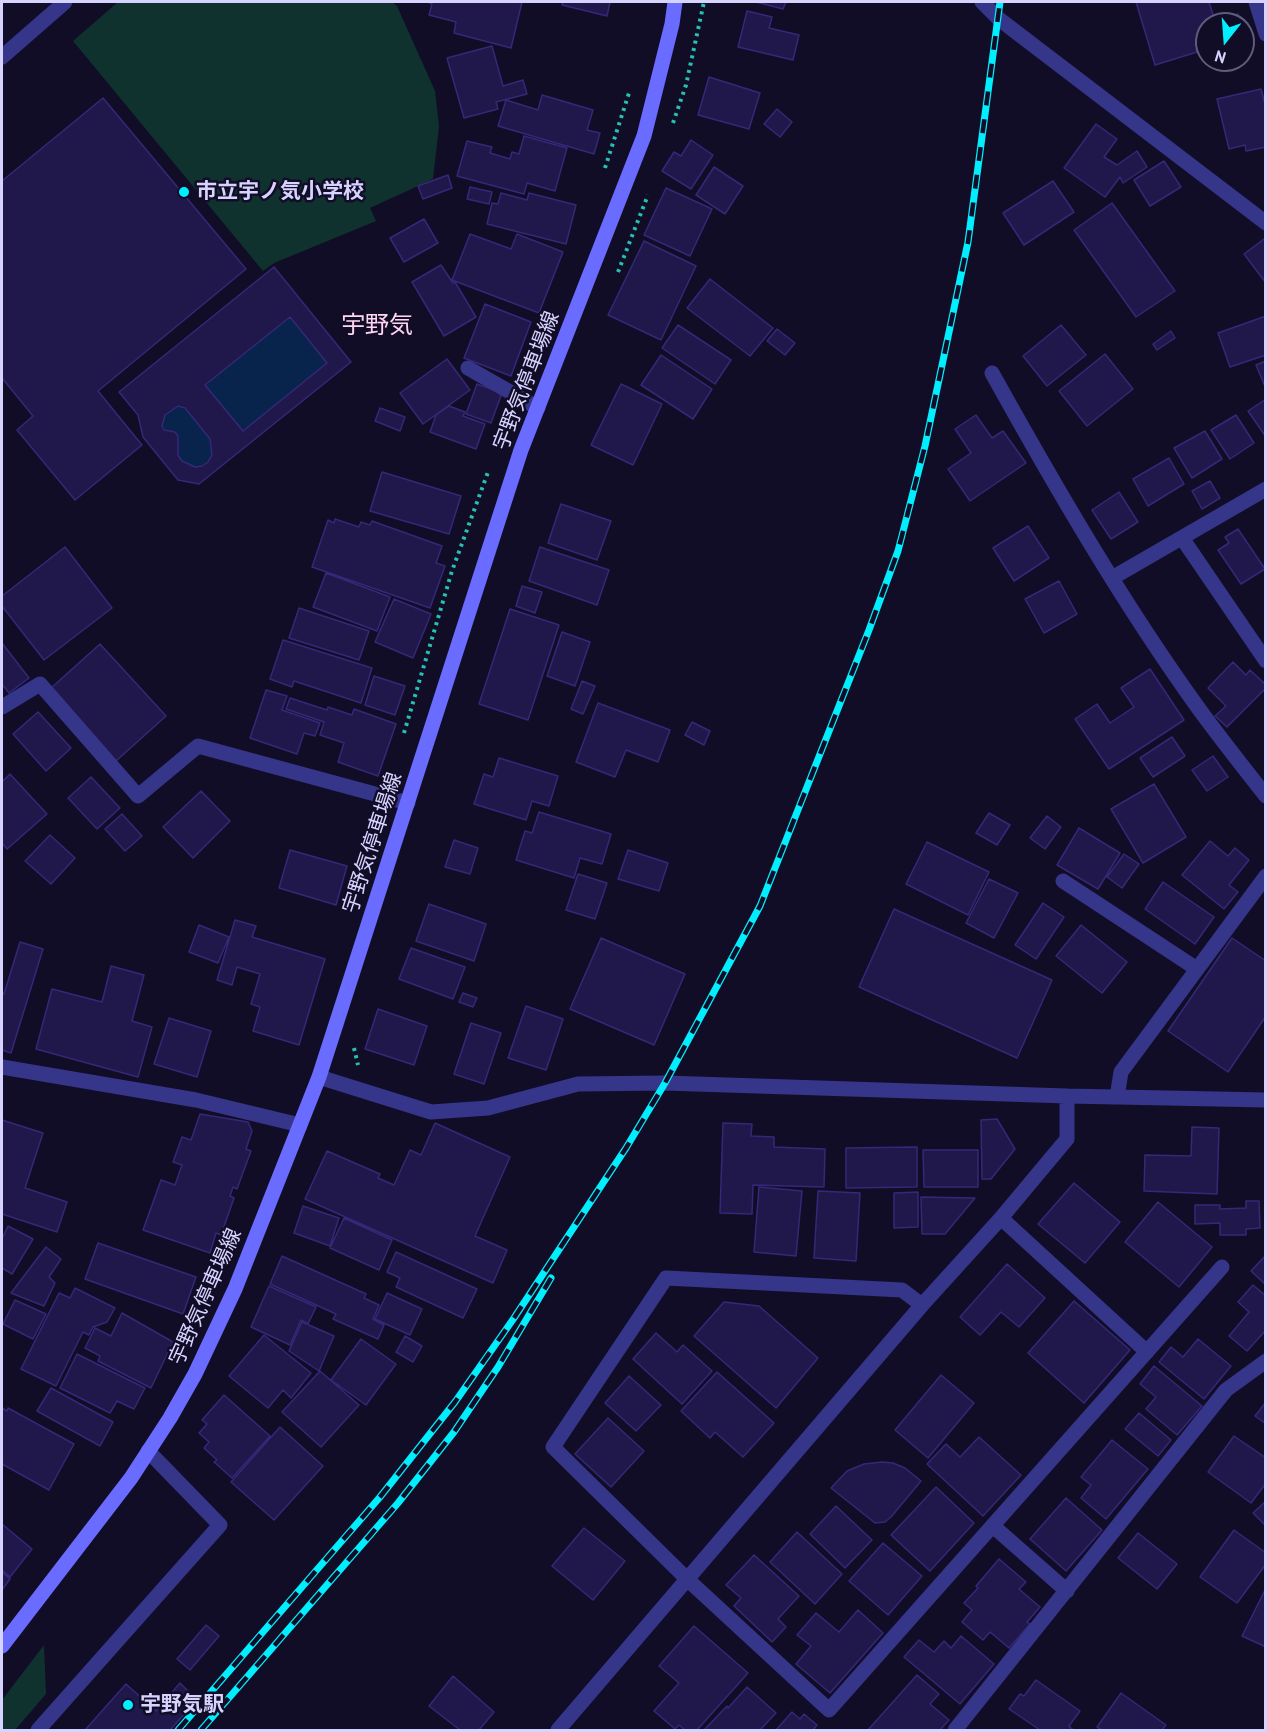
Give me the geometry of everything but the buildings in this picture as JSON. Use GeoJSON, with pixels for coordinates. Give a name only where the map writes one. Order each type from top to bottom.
{"type":"FeatureCollection","features":[{"type":"Feature","properties":{"kind":"main road","name":"宇野気停車場線"},"geometry":{"type":"LineString","coordinates":[[2,1646],[131,1478],[170,1418],[200,1364],[235,1289],[319,1077],[521,450],[644,136],[672,24],[675,2]]}},
{"type":"Feature","properties":{"kind":"street"},"geometry":{"type":"LineString","coordinates":[[2,57],[65,2]]}},
{"type":"Feature","properties":{"kind":"street"},"geometry":{"type":"LineString","coordinates":[[982,2],[999,19],[1266,223]]}},
{"type":"Feature","properties":{"kind":"street"},"geometry":{"type":"LineString","coordinates":[[1256,2],[1266,34]]}},
{"type":"Feature","properties":{"kind":"street"},"geometry":{"type":"LineString","coordinates":[[468,368],[538,408]]}},
{"type":"Feature","properties":{"kind":"street"},"geometry":{"type":"LineString","coordinates":[[992,373],[1055,487],[1112,578],[1199,709],[1266,796]]}},
{"type":"Feature","properties":{"kind":"street"},"geometry":{"type":"LineString","coordinates":[[1112,578],[1266,489]]}},
{"type":"Feature","properties":{"kind":"street"},"geometry":{"type":"LineString","coordinates":[[1182,538],[1266,661]]}},
{"type":"Feature","properties":{"kind":"street"},"geometry":{"type":"LineString","coordinates":[[2,707],[40,684],[138,796],[198,746],[408,803]]}},
{"type":"Feature","properties":{"kind":"street"},"geometry":{"type":"LineString","coordinates":[[1117,1097],[1121,1072],[1266,876]]}},
{"type":"Feature","properties":{"kind":"street"},"geometry":{"type":"LineString","coordinates":[[1063,881],[1197,969]]}},
{"type":"Feature","properties":{"kind":"street"},"geometry":{"type":"LineString","coordinates":[[2,1067],[196,1100],[300,1125]]}},
{"type":"Feature","properties":{"kind":"street"},"geometry":{"type":"LineString","coordinates":[[319,1077],[431,1112],[488,1108],[578,1084],[665,1083],[1266,1100]]}},
{"type":"Feature","properties":{"kind":"street"},"geometry":{"type":"LineString","coordinates":[[558,1731],[922,1305],[1001,1218],[1066,1139],[1067,1096]]}},
{"type":"Feature","properties":{"kind":"street"},"geometry":{"type":"LineString","coordinates":[[1001,1218],[1147,1352]]}},
{"type":"Feature","properties":{"kind":"street"},"geometry":{"type":"LineString","coordinates":[[922,1305],[902,1290],[666,1278],[553,1447],[687,1579],[829,1710],[1222,1267]]}},
{"type":"Feature","properties":{"kind":"street"},"geometry":{"type":"LineString","coordinates":[[955,1731],[1226,1390],[1266,1362]]}},
{"type":"Feature","properties":{"kind":"street"},"geometry":{"type":"LineString","coordinates":[[38,1731],[220,1525],[147,1451]]}},
{"type":"Feature","properties":{"kind":"street"},"geometry":{"type":"LineString","coordinates":[[993,1526],[1067,1591]]}},
{"type":"Feature","properties":{"kind":"path"},"geometry":{"type":"LineString","coordinates":[[671,128],[686,85],[704,2]]}},
{"type":"Feature","properties":{"kind":"path"},"geometry":{"type":"LineString","coordinates":[[603,173],[631,87]]}},
{"type":"Feature","properties":{"kind":"path"},"geometry":{"type":"LineString","coordinates":[[615,278],[649,192]]}},
{"type":"Feature","properties":{"kind":"path"},"geometry":{"type":"LineString","coordinates":[[522,378],[535,345]]}},
{"type":"Feature","properties":{"kind":"path"},"geometry":{"type":"LineString","coordinates":[[403,735],[452,571],[491,463]]}},
{"type":"Feature","properties":{"kind":"path"},"geometry":{"type":"LineString","coordinates":[[357,1038],[353,1050],[358,1065]]}},
{"type":"Feature","properties":{"kind":"green space"},"geometry":{"type":"Polygon","coordinates":[[[118,2],[392,2],[397,6],[435,91],[439,126],[433,179],[370,208],[376,221],[274,263],[263,271],[73,41],[118,2]]]}},
{"type":"Feature","properties":{"kind":"green space"},"geometry":{"type":"Polygon","coordinates":[[[44,1645],[46,1694],[15,1730],[2,1730],[2,1700],[44,1645]]]}},
{"type":"Feature","properties":{"kind":"water"},"geometry":{"type":"Polygon","coordinates":[[[290,317],[327,363],[243,431],[205,385],[290,317]]]}},
{"type":"Feature","properties":{"kind":"water"},"geometry":{"type":"Polygon","coordinates":[[[178,406],[188,411],[210,439],[213,448],[211,456],[202,466],[188,466],[182,461],[177,452],[178,436],[175,432],[164,430],[162,426],[165,415],[178,406]]]}},
{"type":"Feature","properties":{"kind":"railway"},"geometry":{"type":"LineString","coordinates":[[178,1730],[380,1497],[455,1402],[514,1318],[626,1148],[665,1083],[760,906],[898,551],[925,446],[968,242],[1000,2]]}},
{"type":"Feature","properties":{"kind":"railway"},"geometry":{"type":"LineString","coordinates":[[201,1730],[398,1503],[454,1432],[498,1367],[551,1278]]}},
{"type":"Feature","properties":{"kind":"place","name":"市立宇ノ気小学校"},"geometry":{"type":"Point","coordinates":[184,192]}},
{"type":"Feature","properties":{"kind":"place","name":"宇野気駅"},"geometry":{"type":"Point","coordinates":[128,1705]}},
{"type":"Feature","properties":{"kind":"district","name":"宇野気"},"geometry":{"type":"Point","coordinates":[377,326]}}]}
